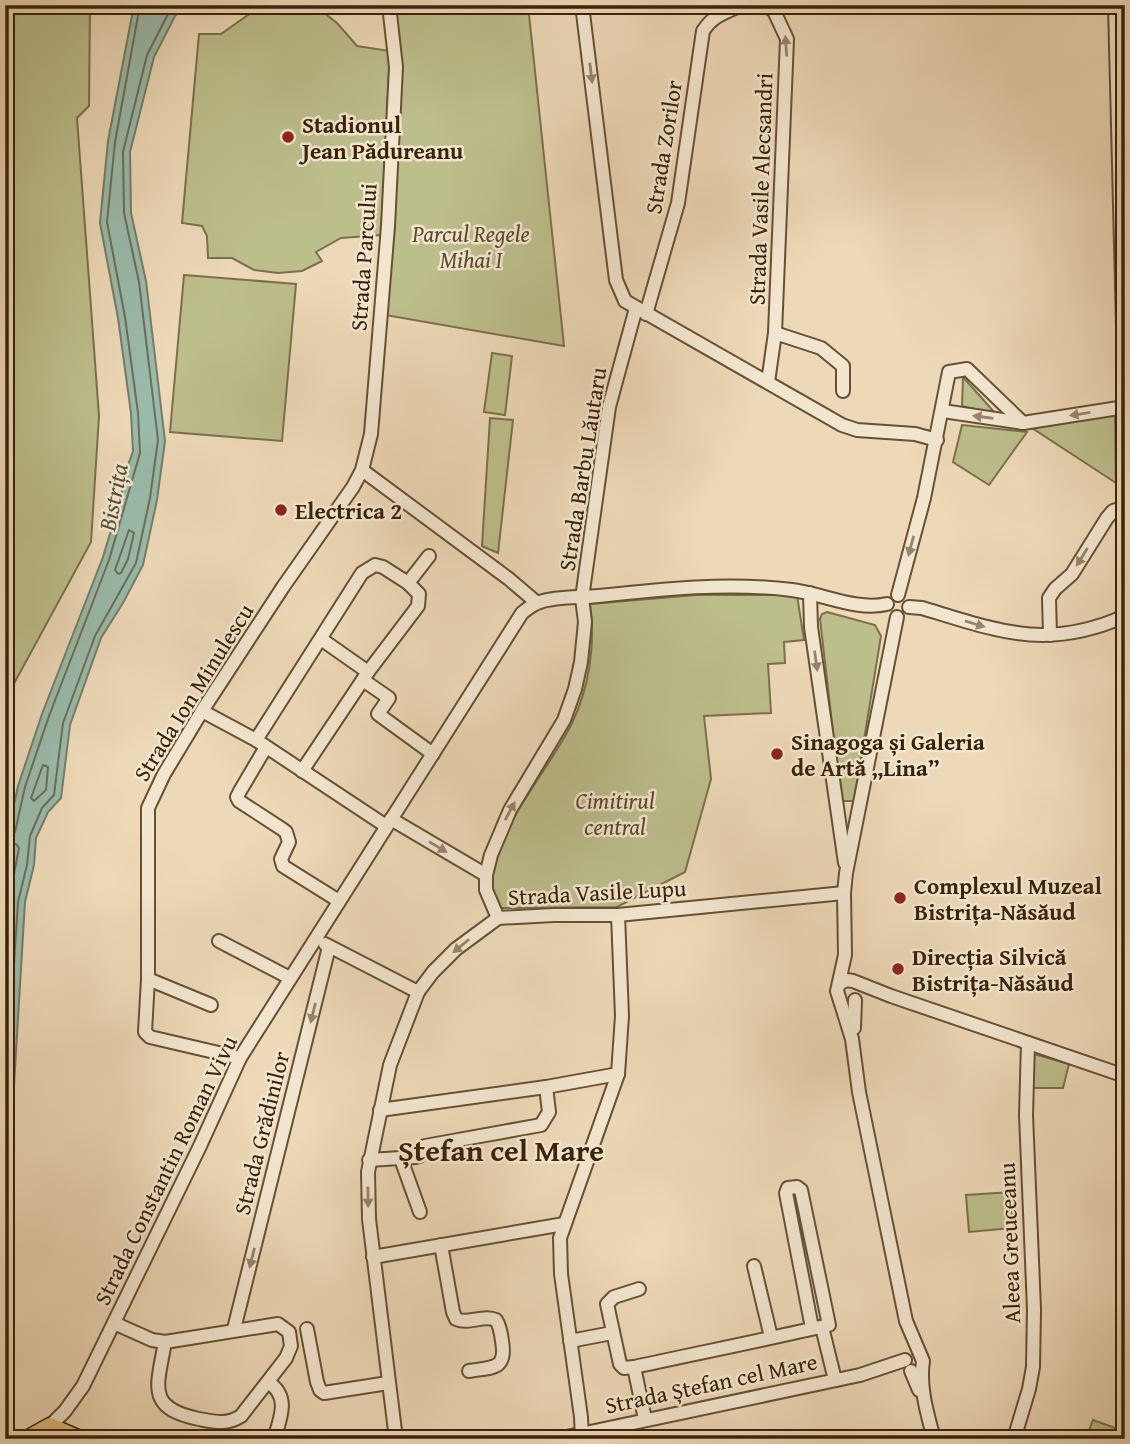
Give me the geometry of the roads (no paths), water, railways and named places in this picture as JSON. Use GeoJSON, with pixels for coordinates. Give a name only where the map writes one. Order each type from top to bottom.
{"type":"FeatureCollection","features":[{"type":"Feature","properties":{"kind":"main road"},"geometry":{"type":"LineString","coordinates":[[29,1437],[50,1426],[80,1439]]}},
{"type":"Feature","properties":{"kind":"street","name":"Strada Parcului"},"geometry":{"type":"LineString","coordinates":[[362,470],[371,434],[388,226],[396,67],[389,5]]}},
{"type":"Feature","properties":{"kind":"street"},"geometry":{"type":"LineString","coordinates":[[582,5],[616,280],[625,301],[842,425],[857,430],[915,434],[937,440]]}},
{"type":"Feature","properties":{"kind":"street","name":"Strada Zorilor"},"geometry":{"type":"LineString","coordinates":[[641,311],[678,203],[703,31],[709,21],[741,5]]}},
{"type":"Feature","properties":{"kind":"street","name":"Strada Vasile Alecsandri"},"geometry":{"type":"LineString","coordinates":[[765,5],[774,12],[788,39],[775,333],[768,382]]}},
{"type":"Feature","properties":{"kind":"street"},"geometry":{"type":"LineString","coordinates":[[943,411],[1023,423],[1125,406],[1115,5]]}},
{"type":"Feature","properties":{"kind":"street","name":"Strada Barbu Lăutaru"},"geometry":{"type":"LineString","coordinates":[[486,875],[499,833],[510,810],[564,720],[575,689],[585,622],[582,598],[609,407],[641,311]]}},
{"type":"Feature","properties":{"kind":"street"},"geometry":{"type":"LineString","coordinates":[[775,333],[821,348],[843,366],[843,391]]}},
{"type":"Feature","properties":{"kind":"street"},"geometry":{"type":"LineString","coordinates":[[898,595],[924,498],[949,372],[967,369],[1023,423]]}},
{"type":"Feature","properties":{"kind":"street"},"geometry":{"type":"LineString","coordinates":[[362,470],[537,602],[695,587],[762,586],[810,593],[866,606],[887,604]]}},
{"type":"Feature","properties":{"kind":"street","name":"Strada Ion Minulescu"},"geometry":{"type":"LineString","coordinates":[[240,1058],[146,1035],[148,808],[164,774],[202,711],[362,470]]}},
{"type":"Feature","properties":{"kind":"street"},"geometry":{"type":"LineString","coordinates":[[1049,635],[1048,604],[1051,593],[1072,574],[1113,511],[1125,507]]}},
{"type":"Feature","properties":{"kind":"street"},"geometry":{"type":"LineString","coordinates":[[408,583],[429,556]]}},
{"type":"Feature","properties":{"kind":"street"},"geometry":{"type":"LineString","coordinates":[[302,771],[366,676],[418,606],[419,594],[383,566],[375,565],[362,573],[261,744],[237,797],[286,832],[289,842],[281,859],[282,866],[339,901]]}},
{"type":"Feature","properties":{"kind":"street"},"geometry":{"type":"LineString","coordinates":[[810,593],[811,626],[846,873]]}},
{"type":"Feature","properties":{"kind":"street"},"geometry":{"type":"LineString","coordinates":[[897,617],[889,612],[887,604],[891,597],[898,595],[906,599],[909,607]]}},
{"type":"Feature","properties":{"kind":"street","name":"Strada Constantin Roman Vivu"},"geometry":{"type":"LineString","coordinates":[[50,1426],[65,1411],[82,1386],[240,1058],[512,627],[522,613],[537,602]]}},
{"type":"Feature","properties":{"kind":"street"},"geometry":{"type":"LineString","coordinates":[[909,607],[922,608],[1003,633],[1035,637],[1087,629],[1125,616]]}},
{"type":"Feature","properties":{"kind":"street"},"geometry":{"type":"LineString","coordinates":[[897,617],[905,614],[909,607]]}},
{"type":"Feature","properties":{"kind":"street"},"geometry":{"type":"LineString","coordinates":[[852,1039],[859,992],[850,982],[845,955],[846,873],[897,617]]}},
{"type":"Feature","properties":{"kind":"street"},"geometry":{"type":"LineString","coordinates":[[321,639],[390,698],[378,714],[433,754]]}},
{"type":"Feature","properties":{"kind":"street"},"geometry":{"type":"LineString","coordinates":[[202,711],[389,823],[486,875],[486,890],[498,918]]}},
{"type":"Feature","properties":{"kind":"street","name":"Strada Vasile Lupu"},"geometry":{"type":"LineString","coordinates":[[396,1439],[369,1219],[369,1160],[390,1065],[418,992],[456,949],[498,918],[618,915],[844,893]]}},
{"type":"Feature","properties":{"kind":"street"},"geometry":{"type":"LineString","coordinates":[[582,1436],[560,1265],[560,1238],[618,1074],[622,1016],[618,915]]}},
{"type":"Feature","properties":{"kind":"street"},"geometry":{"type":"LineString","coordinates":[[315,939],[418,992]]}},
{"type":"Feature","properties":{"kind":"street"},"geometry":{"type":"LineString","coordinates":[[219,941],[290,978]]}},
{"type":"Feature","properties":{"kind":"street","name":"Strada Grădinilor"},"geometry":{"type":"LineString","coordinates":[[234,1329],[329,947]]}},
{"type":"Feature","properties":{"kind":"street"},"geometry":{"type":"LineString","coordinates":[[148,979],[211,1005]]}},
{"type":"Feature","properties":{"kind":"street"},"geometry":{"type":"LineString","coordinates":[[850,982],[1125,1076]]}},
{"type":"Feature","properties":{"kind":"street"},"geometry":{"type":"LineString","coordinates":[[850,982],[837,991],[852,1039],[859,1092],[912,1364],[934,1439]]}},
{"type":"Feature","properties":{"kind":"street"},"geometry":{"type":"LineString","coordinates":[[841,1000],[846,1002],[891,996]]}},
{"type":"Feature","properties":{"kind":"street","name":"Aleea Greuceanu"},"geometry":{"type":"LineString","coordinates":[[1014,1439],[1030,1389],[1033,1367],[1034,1309],[1026,1115],[1028,1043]]}},
{"type":"Feature","properties":{"kind":"street"},"geometry":{"type":"LineString","coordinates":[[380,1110],[618,1074]]}},
{"type":"Feature","properties":{"kind":"street"},"geometry":{"type":"LineString","coordinates":[[369,1160],[418,1157],[425,1146],[541,1125],[549,1112],[546,1087]]}},
{"type":"Feature","properties":{"kind":"street"},"geometry":{"type":"LineString","coordinates":[[401,1159],[420,1212]]}},
{"type":"Feature","properties":{"kind":"street"},"geometry":{"type":"LineString","coordinates":[[639,1289],[608,1301],[612,1333],[620,1364],[624,1368],[634,1367],[817,1327],[829,1325],[801,1190],[793,1187],[788,1188],[786,1193],[817,1327],[835,1380]]}},
{"type":"Feature","properties":{"kind":"street"},"geometry":{"type":"LineString","coordinates":[[373,1256],[564,1224]]}},
{"type":"Feature","properties":{"kind":"street"},"geometry":{"type":"LineString","coordinates":[[441,1245],[456,1319],[464,1322],[489,1317],[496,1320],[500,1328],[504,1354],[502,1362],[496,1366],[469,1371]]}},
{"type":"Feature","properties":{"kind":"street"},"geometry":{"type":"LineString","coordinates":[[754,1266],[771,1337]]}},
{"type":"Feature","properties":{"kind":"street"},"geometry":{"type":"LineString","coordinates":[[114,1323],[152,1340],[165,1342],[278,1324],[289,1332],[291,1346],[286,1358],[241,1416],[232,1422],[218,1423],[176,1414],[166,1408],[160,1399],[158,1389],[165,1342]]}},
{"type":"Feature","properties":{"kind":"street"},"geometry":{"type":"LineString","coordinates":[[307,1329],[317,1382],[324,1393],[388,1383]]}},
{"type":"Feature","properties":{"kind":"street"},"geometry":{"type":"LineString","coordinates":[[570,1341],[612,1333]]}},
{"type":"Feature","properties":{"kind":"street","name":"Strada Ștefan cel Mare"},"geometry":{"type":"LineString","coordinates":[[557,1439],[582,1436],[645,1419],[912,1364]]}},
{"type":"Feature","properties":{"kind":"street"},"geometry":{"type":"LineString","coordinates":[[634,1367],[645,1419]]}},
{"type":"Feature","properties":{"kind":"street"},"geometry":{"type":"LineString","coordinates":[[268,1382],[276,1387],[282,1404],[274,1439]]}},
{"type":"Feature","properties":{"kind":"water"},"geometry":{"type":"Polygon","coordinates":[[[134,5],[185,5],[175,16],[154,57],[130,152],[131,213],[146,281],[165,441],[157,500],[143,565],[101,638],[70,725],[61,798],[48,812],[36,838],[34,865],[25,902],[5,1235],[5,846],[18,786],[42,714],[103,557],[133,451],[131,413],[118,318],[100,223],[108,141],[134,5]]]}},
{"type":"Feature","properties":{"kind":"place","name":"Stadionul Jean Pădureanu"},"geometry":{"type":"Point","coordinates":[288,137]}},
{"type":"Feature","properties":{"kind":"place","name":"Electrica 2"},"geometry":{"type":"Point","coordinates":[281,510]}},
{"type":"Feature","properties":{"kind":"place","name":"Sinagoga și Galeria de Artă „Lina”"},"geometry":{"type":"Point","coordinates":[777,754]}},
{"type":"Feature","properties":{"kind":"place","name":"Complexul Muzeal Bistrița-Năsăud"},"geometry":{"type":"Point","coordinates":[900,898]}},
{"type":"Feature","properties":{"kind":"place","name":"Direcția Silvică Bistrița-Năsăud"},"geometry":{"type":"Point","coordinates":[898,969]}},
{"type":"Feature","properties":{"kind":"district","name":"Ștefan cel Mare"},"geometry":{"type":"Point","coordinates":[501,1150]}},
{"type":"Feature","properties":{"kind":"park label","name":"Parcul Regele Mihai I"},"geometry":{"type":"Point","coordinates":[471,246]}},
{"type":"Feature","properties":{"kind":"park label","name":"Cimitirul central"},"geometry":{"type":"Point","coordinates":[615,813]}},
{"type":"Feature","properties":{"kind":"water label","name":"Bistrița"},"geometry":{"type":"Point","coordinates":[113,497]}}]}
